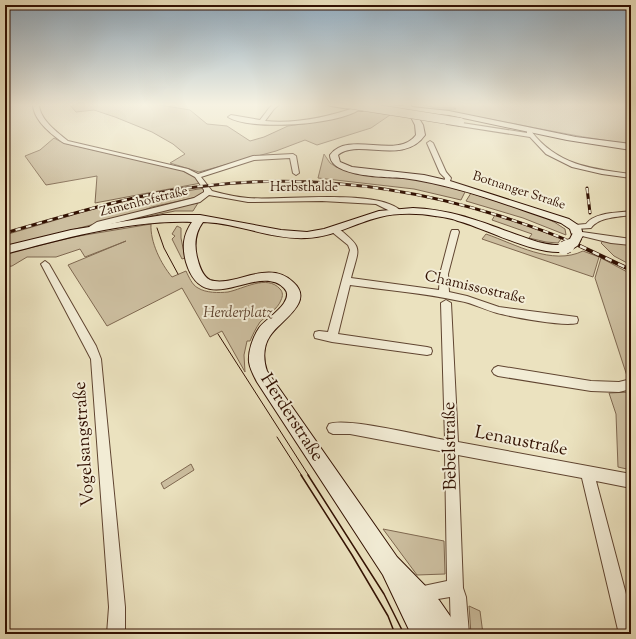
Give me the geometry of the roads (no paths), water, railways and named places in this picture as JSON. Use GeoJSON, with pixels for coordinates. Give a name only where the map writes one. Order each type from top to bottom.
{"type":"FeatureCollection","features":[{"type":"Feature","properties":{"kind":"main road","name":"Botnanger Straße"},"geometry":{"type":"LineString","coordinates":[[421,134],[422,136],[415,143],[406,146],[393,148],[348,148],[336,153],[334,160],[339,165],[352,170],[424,178],[447,183],[556,217],[576,232]]}},
{"type":"Feature","properties":{"kind":"main road"},"geometry":{"type":"LineString","coordinates":[[531,134],[631,147]]}},
{"type":"Feature","properties":{"kind":"main road"},"geometry":{"type":"LineString","coordinates":[[550,134],[575,139]]}},
{"type":"Feature","properties":{"kind":"main road"},"geometry":{"type":"LineString","coordinates":[[5,250],[49,238],[92,229],[147,220],[195,218],[222,221],[296,235],[317,234],[335,230],[379,214],[423,211],[449,215],[491,228],[536,245],[555,249],[564,248],[574,242],[576,232]]}},
{"type":"Feature","properties":{"kind":"main road","name":"Herderstraße"},"geometry":{"type":"LineString","coordinates":[[195,218],[185,230],[185,234],[189,238],[193,270],[201,280],[214,285],[223,285],[233,284],[256,277],[271,276],[285,282],[292,290],[293,294],[291,305],[265,331],[261,339],[257,354],[259,370],[267,386],[414,600]]}},
{"type":"Feature","properties":{"kind":"main road"},"geometry":{"type":"LineString","coordinates":[[189,238],[201,226],[222,221]]}},
{"type":"Feature","properties":{"kind":"main road"},"geometry":{"type":"LineString","coordinates":[[414,600],[422,634]]}},
{"type":"Feature","properties":{"kind":"main road"},"geometry":{"type":"LineString","coordinates":[[414,600],[437,614],[449,634]]}},
{"type":"Feature","properties":{"kind":"street","name":"Zamenhofstraße"},"geometry":{"type":"LineString","coordinates":[[55,134],[66,142],[186,170],[197,176],[208,190],[208,193],[197,200],[100,224],[92,229]]}},
{"type":"Feature","properties":{"kind":"street"},"geometry":{"type":"LineString","coordinates":[[531,134],[549,154],[562,161],[586,169],[631,176]]}},
{"type":"Feature","properties":{"kind":"street"},"geometry":{"type":"LineString","coordinates":[[430,143],[443,173],[448,178],[447,183]]}},
{"type":"Feature","properties":{"kind":"street"},"geometry":{"type":"LineString","coordinates":[[197,176],[254,158],[272,156],[293,156],[296,173]]}},
{"type":"Feature","properties":{"kind":"street","name":"Herbsthalde"},"geometry":{"type":"LineString","coordinates":[[208,193],[248,200],[322,199],[376,202],[384,204],[397,212]]}},
{"type":"Feature","properties":{"kind":"street"},"geometry":{"type":"LineString","coordinates":[[576,232],[588,226],[592,221],[600,218],[631,213]]}},
{"type":"Feature","properties":{"kind":"street"},"geometry":{"type":"LineString","coordinates":[[332,338],[354,250],[352,244],[335,230]]}},
{"type":"Feature","properties":{"kind":"street","name":"Bebelstraße"},"geometry":{"type":"LineString","coordinates":[[455,232],[444,274],[450,371],[455,588],[458,598],[460,634]]}},
{"type":"Feature","properties":{"kind":"street"},"geometry":{"type":"LineString","coordinates":[[576,232],[611,240],[631,242]]}},
{"type":"Feature","properties":{"kind":"street","name":"Vogelsangstraße"},"geometry":{"type":"LineString","coordinates":[[45,264],[92,349],[96,359],[116,607],[116,634]]}},
{"type":"Feature","properties":{"kind":"street","name":"Chamissostraße"},"geometry":{"type":"LineString","coordinates":[[347,281],[445,298],[464,298],[498,310],[561,320],[573,320]]}},
{"type":"Feature","properties":{"kind":"street"},"geometry":{"type":"LineString","coordinates":[[319,336],[427,351]]}},
{"type":"Feature","properties":{"kind":"street"},"geometry":{"type":"LineString","coordinates":[[498,371],[591,386],[619,387],[631,384]]}},
{"type":"Feature","properties":{"kind":"street","name":"Lenaustraße"},"geometry":{"type":"LineString","coordinates":[[333,428],[350,428],[631,481]]}},
{"type":"Feature","properties":{"kind":"street"},"geometry":{"type":"LineString","coordinates":[[587,472],[628,634]]}},
{"type":"Feature","properties":{"kind":"street"},"geometry":{"type":"LineString","coordinates":[[414,600],[455,588]]}},
{"type":"Feature","properties":{"kind":"tram line"},"geometry":{"type":"LineString","coordinates":[[157,228],[164,248],[178,274]]}},
{"type":"Feature","properties":{"kind":"tram line"},"geometry":{"type":"LineString","coordinates":[[218,334],[309,476]]}},
{"type":"Feature","properties":{"kind":"tram line"},"geometry":{"type":"LineString","coordinates":[[277,437],[302,476]]}},
{"type":"Feature","properties":{"kind":"tram line"},"geometry":{"type":"LineString","coordinates":[[301,475],[352,555],[388,616],[395,634]]}},
{"type":"Feature","properties":{"kind":"tram line"},"geometry":{"type":"LineString","coordinates":[[308,475],[384,594],[404,634]]}},
{"type":"Feature","properties":{"kind":"railway"},"geometry":{"type":"LineString","coordinates":[[5,233],[141,196],[187,188],[226,184],[306,182],[345,184],[384,189],[462,205],[531,226],[582,247]]}},
{"type":"Feature","properties":{"kind":"railway"},"geometry":{"type":"LineString","coordinates":[[587,188],[590,213]]}},
{"type":"Feature","properties":{"kind":"railway"},"geometry":{"type":"LineString","coordinates":[[580,246],[631,270]]}},
{"type":"Feature","properties":{"kind":"park label","name":"Herderplatz"},"geometry":{"type":"Point","coordinates":[238,313]}}]}
